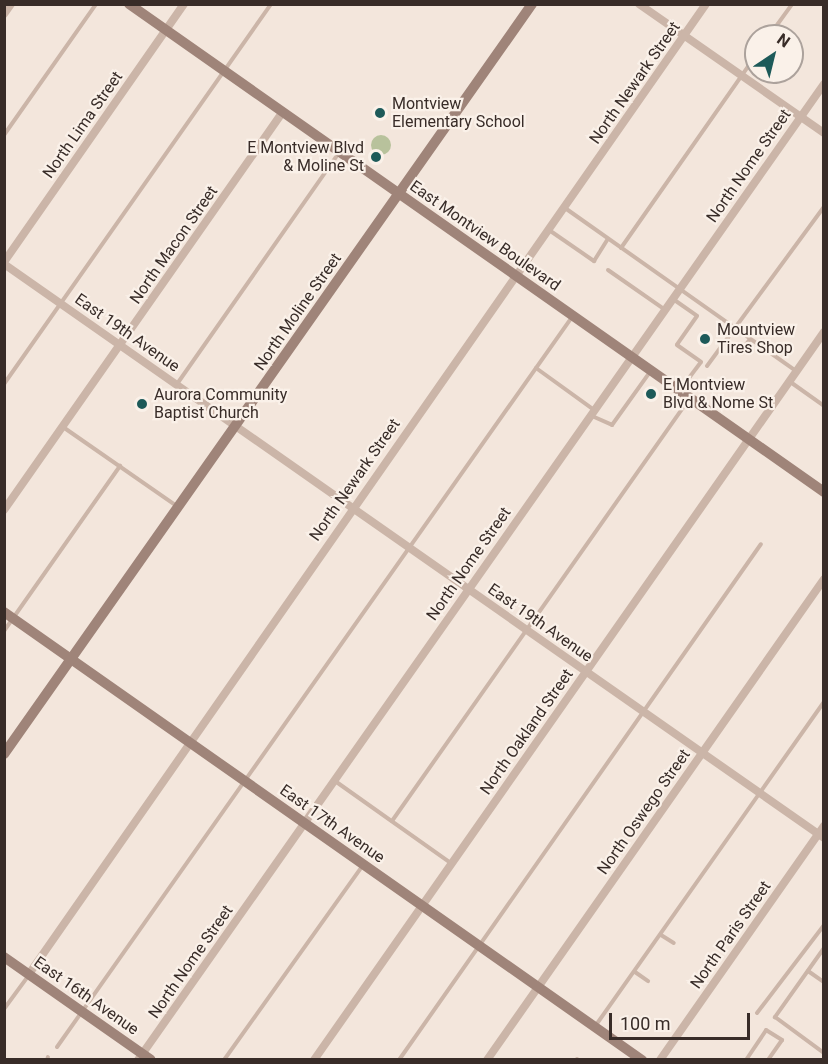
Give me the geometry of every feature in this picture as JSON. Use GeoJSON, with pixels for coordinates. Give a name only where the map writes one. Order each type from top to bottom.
{"type":"FeatureCollection","features":[{"type":"Feature","properties":{"kind":"street"},"geometry":{"type":"LineString","coordinates":[[4,14],[11,4]]}},
{"type":"Feature","properties":{"kind":"street","name":"East Montview Boulevard"},"geometry":{"type":"LineString","coordinates":[[129,4],[824,492]]}},
{"type":"Feature","properties":{"kind":"street","name":"North Lima Street"},"geometry":{"type":"LineString","coordinates":[[4,263],[184,4]]}},
{"type":"Feature","properties":{"kind":"street","name":"North Moline Street"},"geometry":{"type":"LineString","coordinates":[[4,754],[532,4]]}},
{"type":"Feature","properties":{"kind":"street"},"geometry":{"type":"LineString","coordinates":[[639,4],[824,134]]}},
{"type":"Feature","properties":{"kind":"street","name":"North Newark Street"},"geometry":{"type":"LineString","coordinates":[[29,974],[188,741],[706,4]]}},
{"type":"Feature","properties":{"kind":"street","name":"North Nome Street"},"geometry":{"type":"LineString","coordinates":[[144,1058],[468,589],[824,84]]}},
{"type":"Feature","properties":{"kind":"street","name":"North Macon Street"},"geometry":{"type":"LineString","coordinates":[[4,510],[283,112]]}},
{"type":"Feature","properties":{"kind":"street","name":"East 19th Avenue"},"geometry":{"type":"LineString","coordinates":[[4,263],[821,836]]}},
{"type":"Feature","properties":{"kind":"street","name":"North Oakland Street"},"geometry":{"type":"LineString","coordinates":[[314,1059],[824,332]]}},
{"type":"Feature","properties":{"kind":"street","name":"North Oswego Street"},"geometry":{"type":"LineString","coordinates":[[487,1059],[824,579]]}},
{"type":"Feature","properties":{"kind":"street","name":"East 17th Avenue"},"geometry":{"type":"LineString","coordinates":[[9,615],[642,1059]]}},
{"type":"Feature","properties":{"kind":"street","name":"North Paris Street"},"geometry":{"type":"LineString","coordinates":[[660,1059],[821,836],[824,826]]}},
{"type":"Feature","properties":{"kind":"street","name":"East 16th Avenue"},"geometry":{"type":"LineString","coordinates":[[4,957],[144,1058]]}},
{"type":"Feature","properties":{"kind":"lane"},"geometry":{"type":"LineString","coordinates":[[4,135],[96,4]]}},
{"type":"Feature","properties":{"kind":"lane"},"geometry":{"type":"LineString","coordinates":[[4,384],[271,4]]}},
{"type":"Feature","properties":{"kind":"lane"},"geometry":{"type":"LineString","coordinates":[[778,24],[792,4]]}},
{"type":"Feature","properties":{"kind":"lane"},"geometry":{"type":"LineString","coordinates":[[621,248],[744,72]]}},
{"type":"Feature","properties":{"kind":"lane"},"geometry":{"type":"LineString","coordinates":[[177,385],[340,152]]}},
{"type":"Feature","properties":{"kind":"lane"},"geometry":{"type":"LineString","coordinates":[[707,366],[737,330],[824,207]]}},
{"type":"Feature","properties":{"kind":"lane"},"geometry":{"type":"LineString","coordinates":[[564,208],[796,371]]}},
{"type":"Feature","properties":{"kind":"lane"},"geometry":{"type":"LineString","coordinates":[[548,230],[594,261],[608,239]]}},
{"type":"Feature","properties":{"kind":"lane"},"geometry":{"type":"LineString","coordinates":[[608,270],[665,310]]}},
{"type":"Feature","properties":{"kind":"lane"},"geometry":{"type":"LineString","coordinates":[[672,299],[697,316],[677,345],[701,362],[679,391]]}},
{"type":"Feature","properties":{"kind":"lane"},"geometry":{"type":"LineString","coordinates":[[57,1047],[246,782],[572,316]]}},
{"type":"Feature","properties":{"kind":"lane"},"geometry":{"type":"LineString","coordinates":[[740,352],[750,339]]}},
{"type":"Feature","properties":{"kind":"lane"},"geometry":{"type":"LineString","coordinates":[[536,368],[612,425],[651,371]]}},
{"type":"Feature","properties":{"kind":"lane"},"geometry":{"type":"LineString","coordinates":[[789,381],[824,406]]}},
{"type":"Feature","properties":{"kind":"lane"},"geometry":{"type":"LineString","coordinates":[[392,821],[689,398]]}},
{"type":"Feature","properties":{"kind":"lane"},"geometry":{"type":"LineString","coordinates":[[63,427],[178,507]]}},
{"type":"Feature","properties":{"kind":"lane"},"geometry":{"type":"LineString","coordinates":[[4,631],[9,615],[120,466]]}},
{"type":"Feature","properties":{"kind":"lane"},"geometry":{"type":"LineString","coordinates":[[399,1059],[761,544]]}},
{"type":"Feature","properties":{"kind":"lane"},"geometry":{"type":"LineString","coordinates":[[596,1026],[824,702]]}},
{"type":"Feature","properties":{"kind":"lane"},"geometry":{"type":"LineString","coordinates":[[335,781],[452,863]]}},
{"type":"Feature","properties":{"kind":"lane"},"geometry":{"type":"LineString","coordinates":[[224,1059],[363,864]]}},
{"type":"Feature","properties":{"kind":"lane"},"geometry":{"type":"LineString","coordinates":[[757,1013],[824,924]]}},
{"type":"Feature","properties":{"kind":"lane"},"geometry":{"type":"LineString","coordinates":[[661,935],[674,943]]}},
{"type":"Feature","properties":{"kind":"lane"},"geometry":{"type":"LineString","coordinates":[[824,948],[775,1017],[824,1053]]}},
{"type":"Feature","properties":{"kind":"lane"},"geometry":{"type":"LineString","coordinates":[[808,970],[824,982]]}},
{"type":"Feature","properties":{"kind":"lane"},"geometry":{"type":"LineString","coordinates":[[635,972],[648,981]]}},
{"type":"Feature","properties":{"kind":"lane"},"geometry":{"type":"LineString","coordinates":[[4,1009],[29,974]]}},
{"type":"Feature","properties":{"kind":"lane"},"geometry":{"type":"LineString","coordinates":[[746,1059],[766,1030],[782,1040],[768,1059]]}},
{"type":"Feature","properties":{"kind":"green space"},"geometry":{"type":"Polygon","coordinates":[[[381,135],[388,138],[391,145],[388,152],[381,155],[374,152],[371,145],[374,138],[381,135]]]}},
{"type":"Feature","properties":{"kind":"place","name":"Montview Elementary School"},"geometry":{"type":"Point","coordinates":[380,113]}},
{"type":"Feature","properties":{"kind":"place","name":"E Montview Blvd & Moline St"},"geometry":{"type":"Point","coordinates":[376,157]}},
{"type":"Feature","properties":{"kind":"place","name":"Mountview Tires Shop"},"geometry":{"type":"Point","coordinates":[705,339]}},
{"type":"Feature","properties":{"kind":"place","name":"E Montview Blvd & Nome St"},"geometry":{"type":"Point","coordinates":[651,394]}},
{"type":"Feature","properties":{"kind":"place","name":"Aurora Community Baptist Church"},"geometry":{"type":"Point","coordinates":[142,404]}}]}
